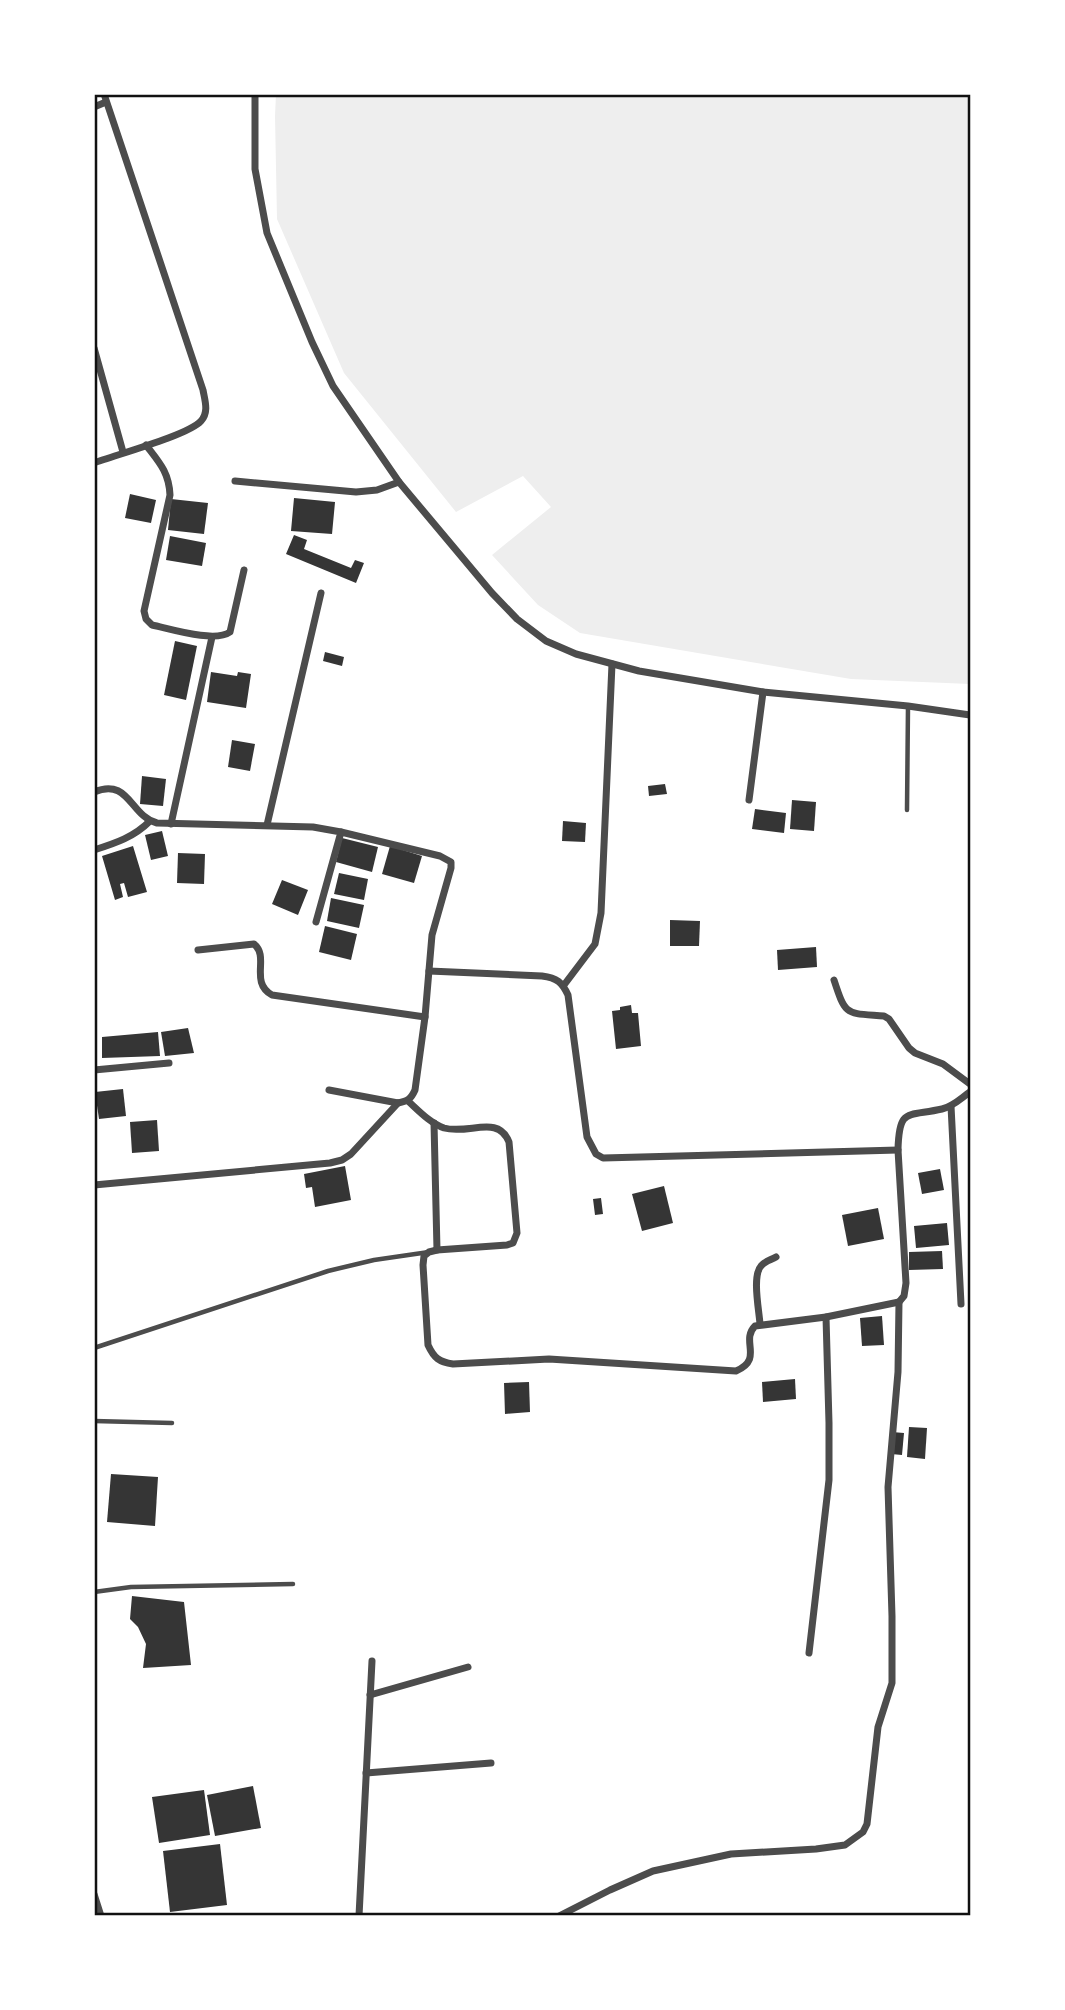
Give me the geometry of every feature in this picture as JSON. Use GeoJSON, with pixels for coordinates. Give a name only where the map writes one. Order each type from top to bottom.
{"type":"FeatureCollection","features":[{"type":"Feature","properties":{"kind":"street"},"geometry":{"type":"LineString","coordinates":[[255,94],[255,169],[267,233],[333,386],[399,482],[517,619],[546,641],[576,654],[639,671],[763,692],[971,715]]}},
{"type":"Feature","properties":{"kind":"street"},"geometry":{"type":"LineString","coordinates":[[94,107],[105,98],[203,390],[206,410],[201,421],[184,432],[94,463]]}},
{"type":"Feature","properties":{"kind":"street"},"geometry":{"type":"LineString","coordinates":[[94,348],[123,452]]}},
{"type":"Feature","properties":{"kind":"street"},"geometry":{"type":"LineString","coordinates":[[146,445],[166,471],[170,482],[170,495],[144,611],[146,619],[152,625],[212,637],[224,636],[230,632],[244,570]]}},
{"type":"Feature","properties":{"kind":"street"},"geometry":{"type":"LineString","coordinates":[[235,481],[356,492],[376,490],[399,482]]}},
{"type":"Feature","properties":{"kind":"street"},"geometry":{"type":"LineString","coordinates":[[267,825],[321,593]]}},
{"type":"Feature","properties":{"kind":"street"},"geometry":{"type":"LineString","coordinates":[[171,824],[212,637]]}},
{"type":"Feature","properties":{"kind":"street"},"geometry":{"type":"LineString","coordinates":[[564,985],[595,944],[601,913],[612,664]]}},
{"type":"Feature","properties":{"kind":"street"},"geometry":{"type":"LineString","coordinates":[[749,800],[763,692]]}},
{"type":"Feature","properties":{"kind":"street"},"geometry":{"type":"LineString","coordinates":[[94,792],[113,787],[150,821],[171,824],[313,827],[440,856],[451,862],[432,935],[425,1017],[412,1097],[408,1101],[398,1103],[329,1090]]}},
{"type":"Feature","properties":{"kind":"street"},"geometry":{"type":"LineString","coordinates":[[94,850],[125,840],[138,833],[150,821]]}},
{"type":"Feature","properties":{"kind":"street"},"geometry":{"type":"LineString","coordinates":[[316,922],[341,832]]}},
{"type":"Feature","properties":{"kind":"street"},"geometry":{"type":"LineString","coordinates":[[198,950],[254,944],[260,954],[261,986],[265,992],[272,995],[425,1017]]}},
{"type":"Feature","properties":{"kind":"street"},"geometry":{"type":"LineString","coordinates":[[429,971],[542,976],[556,978],[564,985],[568,995],[587,1137],[591,1148],[603,1158],[898,1150]]}},
{"type":"Feature","properties":{"kind":"street"},"geometry":{"type":"LineString","coordinates":[[834,980],[842,1005],[847,1011],[852,1014],[884,1016],[909,1048],[943,1064],[971,1084]]}},
{"type":"Feature","properties":{"kind":"street"},"geometry":{"type":"LineString","coordinates":[[94,1070],[169,1063]]}},
{"type":"Feature","properties":{"kind":"street"},"geometry":{"type":"LineString","coordinates":[[408,1101],[434,1123],[446,1128],[461,1130],[492,1126],[506,1133],[509,1142],[517,1233],[513,1243],[433,1251],[424,1256],[422,1265],[428,1345],[432,1355],[440,1362],[453,1364],[549,1359],[736,1371],[749,1362],[751,1330],[760,1324],[826,1317],[898,1302],[904,1296],[906,1283],[898,1128],[910,1115],[951,1106],[971,1092]]}},
{"type":"Feature","properties":{"kind":"street"},"geometry":{"type":"LineString","coordinates":[[94,1185],[342,1160],[351,1154],[398,1103]]}},
{"type":"Feature","properties":{"kind":"street"},"geometry":{"type":"LineString","coordinates":[[951,1106],[961,1304]]}},
{"type":"Feature","properties":{"kind":"street"},"geometry":{"type":"LineString","coordinates":[[433,1251],[434,1123]]}},
{"type":"Feature","properties":{"kind":"street"},"geometry":{"type":"LineString","coordinates":[[760,1324],[758,1269],[763,1263],[776,1257]]}},
{"type":"Feature","properties":{"kind":"street"},"geometry":{"type":"LineString","coordinates":[[559,1916],[653,1871],[732,1853],[845,1845],[863,1832],[867,1824],[878,1727],[892,1683],[888,1487],[900,1341],[898,1302]]}},
{"type":"Feature","properties":{"kind":"street"},"geometry":{"type":"LineString","coordinates":[[809,1653],[829,1480],[826,1317]]}},
{"type":"Feature","properties":{"kind":"street"},"geometry":{"type":"LineString","coordinates":[[359,1916],[372,1661]]}},
{"type":"Feature","properties":{"kind":"street"},"geometry":{"type":"LineString","coordinates":[[370,1695],[468,1667]]}},
{"type":"Feature","properties":{"kind":"street"},"geometry":{"type":"LineString","coordinates":[[366,1773],[491,1763]]}},
{"type":"Feature","properties":{"kind":"street"},"geometry":{"type":"LineString","coordinates":[[94,1894],[101,1916]]}},
{"type":"Feature","properties":{"kind":"lane"},"geometry":{"type":"LineString","coordinates":[[907,810],[908,706]]}},
{"type":"Feature","properties":{"kind":"lane"},"geometry":{"type":"LineString","coordinates":[[94,1348],[328,1271],[374,1260],[433,1251]]}},
{"type":"Feature","properties":{"kind":"lane"},"geometry":{"type":"LineString","coordinates":[[94,1421],[172,1423]]}},
{"type":"Feature","properties":{"kind":"lane"},"geometry":{"type":"LineString","coordinates":[[94,1592],[131,1587],[293,1584]]}},
{"type":"Feature","properties":{"kind":"shaded area"},"geometry":{"type":"Polygon","coordinates":[[[276,94],[970,95],[970,684],[851,679],[580,633],[538,605],[492,555],[551,507],[523,476],[456,512],[344,373],[277,219],[276,94]]]}},
{"type":"Feature","properties":{"kind":"building"},"geometry":{"type":"Polygon","coordinates":[[[130,494],[156,500],[151,523],[125,518],[130,494]]]}},
{"type":"Feature","properties":{"kind":"building"},"geometry":{"type":"Polygon","coordinates":[[[294,498],[335,502],[332,534],[291,531],[294,498]]]}},
{"type":"Feature","properties":{"kind":"building"},"geometry":{"type":"Polygon","coordinates":[[[171,499],[208,503],[204,534],[168,530],[171,499]]]}},
{"type":"Feature","properties":{"kind":"building"},"geometry":{"type":"Polygon","coordinates":[[[294,535],[307,540],[304,549],[351,568],[355,560],[364,563],[356,583],[286,554],[294,535]]]}},
{"type":"Feature","properties":{"kind":"building"},"geometry":{"type":"Polygon","coordinates":[[[170,536],[206,543],[202,566],[166,560],[170,536]]]}},
{"type":"Feature","properties":{"kind":"building"},"geometry":{"type":"Polygon","coordinates":[[[175,641],[197,646],[186,700],[164,695],[175,641]]]}},
{"type":"Feature","properties":{"kind":"building"},"geometry":{"type":"Polygon","coordinates":[[[325,652],[344,657],[342,666],[323,661],[325,652]]]}},
{"type":"Feature","properties":{"kind":"building"},"geometry":{"type":"Polygon","coordinates":[[[211,672],[237,676],[238,672],[251,674],[246,708],[207,702],[211,672]]]}},
{"type":"Feature","properties":{"kind":"building"},"geometry":{"type":"Polygon","coordinates":[[[232,740],[255,744],[250,771],[228,767],[232,740]]]}},
{"type":"Feature","properties":{"kind":"building"},"geometry":{"type":"Polygon","coordinates":[[[142,776],[166,779],[163,806],[140,804],[142,776]]]}},
{"type":"Feature","properties":{"kind":"building"},"geometry":{"type":"Polygon","coordinates":[[[665,784],[667,794],[649,796],[648,786],[665,784]]]}},
{"type":"Feature","properties":{"kind":"building"},"geometry":{"type":"Polygon","coordinates":[[[792,800],[816,802],[814,831],[790,829],[792,800]]]}},
{"type":"Feature","properties":{"kind":"building"},"geometry":{"type":"Polygon","coordinates":[[[755,809],[786,813],[784,833],[752,829],[755,809]]]}},
{"type":"Feature","properties":{"kind":"building"},"geometry":{"type":"Polygon","coordinates":[[[563,821],[586,823],[585,842],[562,841],[563,821]]]}},
{"type":"Feature","properties":{"kind":"building"},"geometry":{"type":"Polygon","coordinates":[[[162,831],[168,856],[151,860],[145,835],[162,831]]]}},
{"type":"Feature","properties":{"kind":"building"},"geometry":{"type":"Polygon","coordinates":[[[342,838],[378,847],[372,872],[336,862],[342,838]]]}},
{"type":"Feature","properties":{"kind":"building"},"geometry":{"type":"Polygon","coordinates":[[[133,846],[147,892],[128,897],[124,883],[120,884],[123,897],[115,900],[102,856],[133,846]]]}},
{"type":"Feature","properties":{"kind":"building"},"geometry":{"type":"Polygon","coordinates":[[[390,846],[422,856],[414,883],[382,874],[390,846]]]}},
{"type":"Feature","properties":{"kind":"building"},"geometry":{"type":"Polygon","coordinates":[[[178,853],[205,854],[204,884],[177,883],[178,853]]]}},
{"type":"Feature","properties":{"kind":"building"},"geometry":{"type":"Polygon","coordinates":[[[339,873],[368,879],[364,900],[334,894],[339,873]]]}},
{"type":"Feature","properties":{"kind":"building"},"geometry":{"type":"Polygon","coordinates":[[[282,880],[308,890],[298,915],[272,904],[282,880]]]}},
{"type":"Feature","properties":{"kind":"building"},"geometry":{"type":"Polygon","coordinates":[[[331,898],[364,905],[359,928],[327,921],[331,898]]]}},
{"type":"Feature","properties":{"kind":"building"},"geometry":{"type":"Polygon","coordinates":[[[670,920],[700,921],[699,946],[670,946],[670,920]]]}},
{"type":"Feature","properties":{"kind":"building"},"geometry":{"type":"Polygon","coordinates":[[[325,926],[357,934],[351,960],[319,952],[325,926]]]}},
{"type":"Feature","properties":{"kind":"building"},"geometry":{"type":"Polygon","coordinates":[[[816,947],[817,967],[778,970],[777,950],[816,947]]]}},
{"type":"Feature","properties":{"kind":"building"},"geometry":{"type":"Polygon","coordinates":[[[631,1005],[632,1013],[638,1013],[641,1046],[616,1049],[612,1011],[631,1005]]]}},
{"type":"Feature","properties":{"kind":"building"},"geometry":{"type":"Polygon","coordinates":[[[188,1028],[194,1053],[165,1056],[161,1032],[188,1028]]]}},
{"type":"Feature","properties":{"kind":"building"},"geometry":{"type":"Polygon","coordinates":[[[158,1032],[160,1056],[102,1058],[102,1037],[158,1032]]]}},
{"type":"Feature","properties":{"kind":"building"},"geometry":{"type":"Polygon","coordinates":[[[123,1089],[126,1116],[99,1119],[95,1092],[123,1089]]]}},
{"type":"Feature","properties":{"kind":"building"},"geometry":{"type":"Polygon","coordinates":[[[157,1120],[159,1151],[132,1153],[130,1122],[157,1120]]]}},
{"type":"Feature","properties":{"kind":"building"},"geometry":{"type":"Polygon","coordinates":[[[345,1166],[351,1200],[315,1207],[312,1187],[306,1188],[304,1174],[345,1166]]]}},
{"type":"Feature","properties":{"kind":"building"},"geometry":{"type":"Polygon","coordinates":[[[940,1169],[944,1190],[922,1194],[918,1173],[940,1169]]]}},
{"type":"Feature","properties":{"kind":"building"},"geometry":{"type":"Polygon","coordinates":[[[664,1186],[673,1223],[642,1231],[632,1194],[664,1186]]]}},
{"type":"Feature","properties":{"kind":"building"},"geometry":{"type":"Polygon","coordinates":[[[601,1198],[603,1214],[595,1215],[593,1199],[601,1198]]]}},
{"type":"Feature","properties":{"kind":"building"},"geometry":{"type":"Polygon","coordinates":[[[878,1208],[884,1239],[848,1246],[842,1215],[878,1208]]]}},
{"type":"Feature","properties":{"kind":"building"},"geometry":{"type":"Polygon","coordinates":[[[947,1223],[949,1245],[916,1248],[914,1226],[947,1223]]]}},
{"type":"Feature","properties":{"kind":"building"},"geometry":{"type":"Polygon","coordinates":[[[942,1251],[943,1269],[909,1270],[909,1252],[942,1251]]]}},
{"type":"Feature","properties":{"kind":"building"},"geometry":{"type":"Polygon","coordinates":[[[882,1316],[884,1345],[862,1346],[860,1318],[882,1316]]]}},
{"type":"Feature","properties":{"kind":"building"},"geometry":{"type":"Polygon","coordinates":[[[795,1379],[796,1399],[763,1402],[762,1382],[795,1379]]]}},
{"type":"Feature","properties":{"kind":"building"},"geometry":{"type":"Polygon","coordinates":[[[529,1382],[530,1412],[505,1414],[504,1383],[529,1382]]]}},
{"type":"Feature","properties":{"kind":"building"},"geometry":{"type":"Polygon","coordinates":[[[909,1427],[927,1428],[925,1459],[907,1457],[909,1427]]]}},
{"type":"Feature","properties":{"kind":"building"},"geometry":{"type":"Polygon","coordinates":[[[892,1432],[904,1433],[902,1455],[891,1454],[892,1432]]]}},
{"type":"Feature","properties":{"kind":"building"},"geometry":{"type":"Polygon","coordinates":[[[111,1474],[158,1477],[155,1526],[107,1522],[111,1474]]]}},
{"type":"Feature","properties":{"kind":"building"},"geometry":{"type":"Polygon","coordinates":[[[132,1596],[184,1602],[191,1665],[143,1668],[146,1644],[138,1627],[130,1619],[132,1596]]]}},
{"type":"Feature","properties":{"kind":"building"},"geometry":{"type":"Polygon","coordinates":[[[253,1786],[261,1828],[215,1836],[207,1795],[253,1786]]]}},
{"type":"Feature","properties":{"kind":"building"},"geometry":{"type":"Polygon","coordinates":[[[204,1790],[210,1835],[159,1843],[152,1797],[204,1790]]]}},
{"type":"Feature","properties":{"kind":"building"},"geometry":{"type":"Polygon","coordinates":[[[220,1844],[227,1905],[170,1912],[163,1851],[220,1844]]]}}]}
